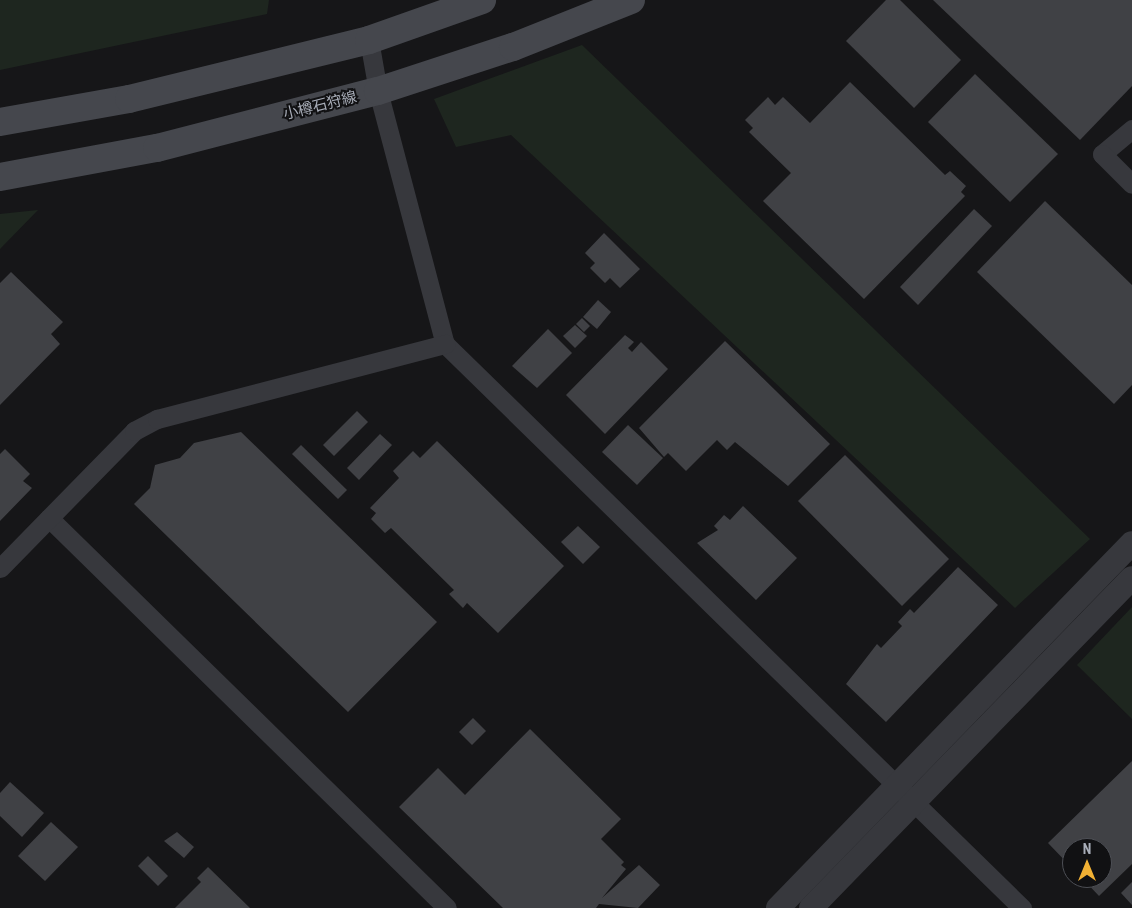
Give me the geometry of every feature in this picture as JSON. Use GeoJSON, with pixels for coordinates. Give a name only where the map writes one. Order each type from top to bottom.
{"type":"FeatureCollection","features":[{"type":"Feature","properties":{"kind":"main road"},"geometry":{"type":"LineString","coordinates":[[0,122],[129,99],[369,40],[482,0]]}},
{"type":"Feature","properties":{"kind":"main road","name":"小樽石狩線"},"geometry":{"type":"LineString","coordinates":[[0,177],[158,148],[378,91],[513,47],[631,0]]}},
{"type":"Feature","properties":{"kind":"street"},"geometry":{"type":"LineString","coordinates":[[369,40],[378,91],[445,344],[898,784],[1022,908]]}},
{"type":"Feature","properties":{"kind":"street"},"geometry":{"type":"LineString","coordinates":[[1132,129],[1102,154],[1132,184]]}},
{"type":"Feature","properties":{"kind":"street"},"geometry":{"type":"LineString","coordinates":[[0,568],[134,430],[157,419],[445,344]]}},
{"type":"Feature","properties":{"kind":"street"},"geometry":{"type":"LineString","coordinates":[[49,518],[446,908]]}},
{"type":"Feature","properties":{"kind":"street"},"geometry":{"type":"LineString","coordinates":[[778,908],[1132,543]]}},
{"type":"Feature","properties":{"kind":"street"},"geometry":{"type":"LineString","coordinates":[[811,908],[1132,578]]}},
{"type":"Feature","properties":{"kind":"shaded area"},"geometry":{"type":"Polygon","coordinates":[[[0,0],[269,0],[267,14],[0,70],[0,0]]]}},
{"type":"Feature","properties":{"kind":"shaded area"},"geometry":{"type":"Polygon","coordinates":[[[582,45],[1090,539],[1015,608],[511,135],[456,147],[434,99],[582,45]]]}},
{"type":"Feature","properties":{"kind":"shaded area"},"geometry":{"type":"Polygon","coordinates":[[[38,210],[0,249],[0,214],[38,210]]]}},
{"type":"Feature","properties":{"kind":"shaded area"},"geometry":{"type":"Polygon","coordinates":[[[1132,607],[1132,719],[1077,665],[1132,607]]]}},
{"type":"Feature","properties":{"kind":"building"},"geometry":{"type":"Polygon","coordinates":[[[886,0],[900,0],[961,60],[914,108],[846,41],[886,0]]]}},
{"type":"Feature","properties":{"kind":"building"},"geometry":{"type":"Polygon","coordinates":[[[933,0],[1132,0],[1132,86],[1080,140],[933,0]]]}},
{"type":"Feature","properties":{"kind":"building"},"geometry":{"type":"Polygon","coordinates":[[[975,74],[1058,154],[1010,202],[928,122],[975,74]]]}},
{"type":"Feature","properties":{"kind":"building"},"geometry":{"type":"Polygon","coordinates":[[[850,82],[945,175],[950,171],[966,186],[961,192],[965,196],[864,299],[763,201],[791,173],[749,132],[753,128],[745,120],[768,97],[775,105],[783,97],[810,123],[850,82]]]}},
{"type":"Feature","properties":{"kind":"building"},"geometry":{"type":"Polygon","coordinates":[[[1045,201],[1132,285],[1132,385],[1114,404],[977,272],[1045,201]]]}},
{"type":"Feature","properties":{"kind":"building"},"geometry":{"type":"Polygon","coordinates":[[[974,209],[992,226],[918,305],[900,287],[974,209]]]}},
{"type":"Feature","properties":{"kind":"building"},"geometry":{"type":"Polygon","coordinates":[[[604,233],[640,269],[620,288],[610,278],[605,283],[590,268],[595,263],[585,253],[604,233]]]}},
{"type":"Feature","properties":{"kind":"building"},"geometry":{"type":"Polygon","coordinates":[[[11,272],[63,322],[51,334],[60,344],[0,405],[0,283],[11,272]]]}},
{"type":"Feature","properties":{"kind":"building"},"geometry":{"type":"Polygon","coordinates":[[[598,300],[611,312],[597,329],[583,317],[598,300]]]}},
{"type":"Feature","properties":{"kind":"building"},"geometry":{"type":"Polygon","coordinates":[[[582,318],[590,326],[584,332],[576,324],[582,318]]]}},
{"type":"Feature","properties":{"kind":"building"},"geometry":{"type":"Polygon","coordinates":[[[575,325],[587,336],[575,348],[563,336],[575,325]]]}},
{"type":"Feature","properties":{"kind":"building"},"geometry":{"type":"Polygon","coordinates":[[[548,329],[572,353],[537,388],[512,366],[548,329]]]}},
{"type":"Feature","properties":{"kind":"building"},"geometry":{"type":"Polygon","coordinates":[[[625,335],[634,342],[628,348],[632,352],[641,342],[668,369],[605,434],[566,395],[625,335]]]}},
{"type":"Feature","properties":{"kind":"building"},"geometry":{"type":"Polygon","coordinates":[[[725,341],[830,444],[788,486],[735,442],[727,450],[717,440],[686,471],[668,453],[664,457],[639,428],[725,341]]]}},
{"type":"Feature","properties":{"kind":"building"},"geometry":{"type":"Polygon","coordinates":[[[357,411],[368,422],[334,456],[323,445],[357,411]]]}},
{"type":"Feature","properties":{"kind":"building"},"geometry":{"type":"Polygon","coordinates":[[[628,425],[663,458],[637,485],[602,452],[628,425]]]}},
{"type":"Feature","properties":{"kind":"building"},"geometry":{"type":"Polygon","coordinates":[[[241,432],[437,622],[348,712],[134,504],[150,488],[155,465],[180,458],[194,443],[241,432]]]}},
{"type":"Feature","properties":{"kind":"building"},"geometry":{"type":"Polygon","coordinates":[[[380,434],[392,445],[359,480],[347,468],[380,434]]]}},
{"type":"Feature","properties":{"kind":"building"},"geometry":{"type":"Polygon","coordinates":[[[437,441],[564,566],[498,633],[467,603],[463,608],[449,594],[454,590],[391,528],[385,533],[371,519],[376,513],[370,508],[399,478],[393,471],[413,451],[420,458],[437,441]]]}},
{"type":"Feature","properties":{"kind":"building"},"geometry":{"type":"Polygon","coordinates":[[[301,445],[347,490],[338,499],[292,454],[301,445]]]}},
{"type":"Feature","properties":{"kind":"building"},"geometry":{"type":"Polygon","coordinates":[[[5,449],[30,474],[23,481],[32,488],[0,521],[0,454],[5,449]]]}},
{"type":"Feature","properties":{"kind":"building"},"geometry":{"type":"Polygon","coordinates":[[[845,455],[949,559],[902,606],[798,501],[845,455]]]}},
{"type":"Feature","properties":{"kind":"building"},"geometry":{"type":"Polygon","coordinates":[[[743,506],[797,558],[756,600],[697,543],[718,530],[714,526],[724,515],[730,520],[743,506]]]}},
{"type":"Feature","properties":{"kind":"building"},"geometry":{"type":"Polygon","coordinates":[[[578,526],[600,547],[583,564],[561,542],[578,526]]]}},
{"type":"Feature","properties":{"kind":"building"},"geometry":{"type":"Polygon","coordinates":[[[958,567],[998,605],[886,722],[846,684],[877,644],[881,648],[902,626],[898,622],[910,609],[914,613],[958,567]]]}},
{"type":"Feature","properties":{"kind":"building"},"geometry":{"type":"Polygon","coordinates":[[[473,718],[486,731],[472,745],[459,732],[473,718]]]}},
{"type":"Feature","properties":{"kind":"building"},"geometry":{"type":"Polygon","coordinates":[[[530,729],[621,819],[601,839],[624,862],[621,865],[626,869],[602,898],[639,865],[660,885],[638,908],[599,904],[596,908],[503,908],[399,807],[438,768],[465,795],[530,729]]]}},
{"type":"Feature","properties":{"kind":"building"},"geometry":{"type":"Polygon","coordinates":[[[1132,761],[1132,864],[1112,883],[1112,838],[1062,838],[1062,858],[1048,843],[1132,761]]]}},
{"type":"Feature","properties":{"kind":"building"},"geometry":{"type":"Polygon","coordinates":[[[10,782],[44,813],[22,837],[0,816],[0,793],[10,782]]]}},
{"type":"Feature","properties":{"kind":"building"},"geometry":{"type":"Polygon","coordinates":[[[51,822],[78,847],[45,881],[18,856],[51,822]]]}},
{"type":"Feature","properties":{"kind":"building"},"geometry":{"type":"Polygon","coordinates":[[[177,832],[194,847],[184,858],[164,841],[177,832]]]}},
{"type":"Feature","properties":{"kind":"building"},"geometry":{"type":"Polygon","coordinates":[[[148,856],[168,876],[158,886],[138,866],[148,856]]]}},
{"type":"Feature","properties":{"kind":"building"},"geometry":{"type":"Polygon","coordinates":[[[208,867],[250,908],[175,908],[201,882],[197,878],[208,867]]]}},
{"type":"Feature","properties":{"kind":"building"},"geometry":{"type":"Polygon","coordinates":[[[1132,882],[1132,905],[1121,893],[1132,882]]]}},
{"type":"Feature","properties":{"kind":"building"},"geometry":{"type":"Polygon","coordinates":[[[1091,888],[1107,888],[1099,896],[1091,888]]]}}]}
